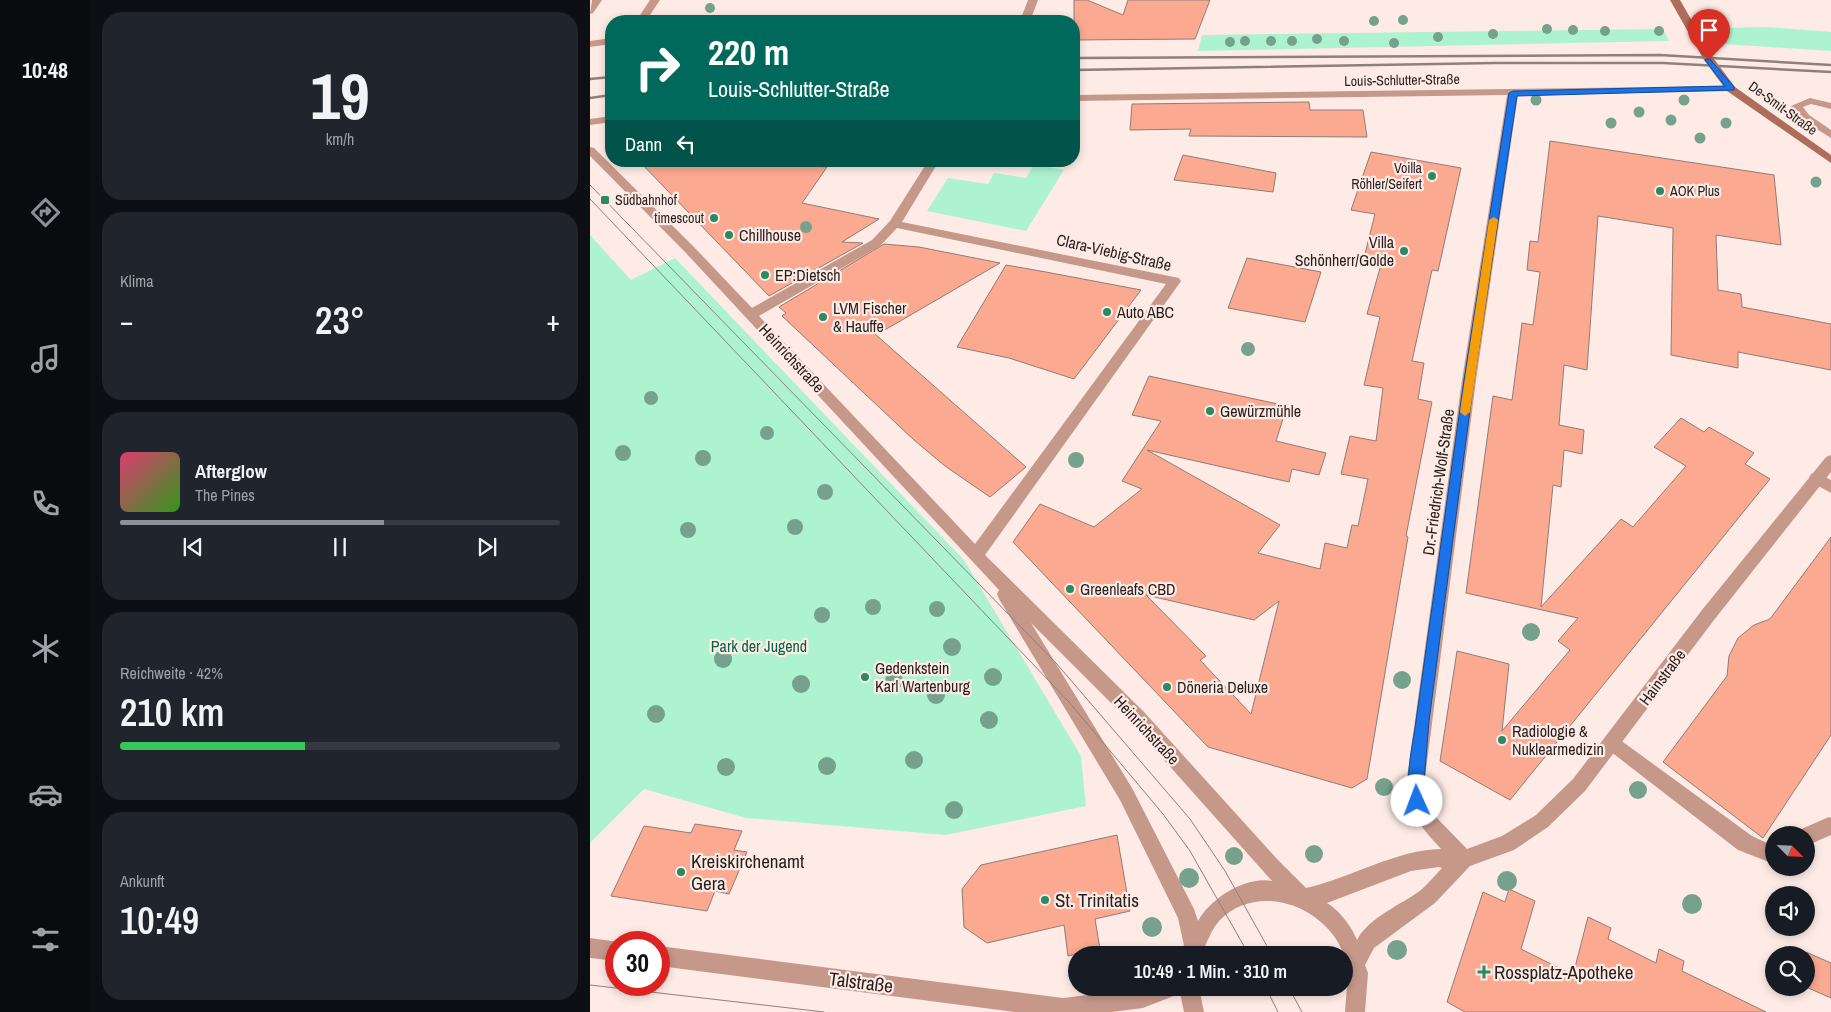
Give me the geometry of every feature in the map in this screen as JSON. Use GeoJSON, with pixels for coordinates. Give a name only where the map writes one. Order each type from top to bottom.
{"type":"FeatureCollection","features":[{"type":"Feature","properties":{"kind":"main road","name":"De-Smit-Straße"},"geometry":{"type":"LineString","coordinates":[[1675,0],[1709,60],[1731,89],[1831,160]]}},
{"type":"Feature","properties":{"kind":"street"},"geometry":{"type":"LineString","coordinates":[[590,12],[597,0]]}},
{"type":"Feature","properties":{"kind":"street"},"geometry":{"type":"LineString","coordinates":[[645,15],[655,0]]}},
{"type":"Feature","properties":{"kind":"street"},"geometry":{"type":"LineString","coordinates":[[1027,15],[1032,0]]}},
{"type":"Feature","properties":{"kind":"street"},"geometry":{"type":"LineString","coordinates":[[590,44],[605,42]]}},
{"type":"Feature","properties":{"kind":"street","name":"Louis-Schlutter-Straße"},"geometry":{"type":"LineString","coordinates":[[1080,98],[1731,89]]}},
{"type":"Feature","properties":{"kind":"street","name":"Dr.-Friedrich-Wolf-Straße"},"geometry":{"type":"LineString","coordinates":[[1464,859],[1427,820],[1417,801],[1416,778],[1469,380],[1513,93]]}},
{"type":"Feature","properties":{"kind":"street"},"geometry":{"type":"LineString","coordinates":[[1831,106],[1810,101],[1796,106],[1805,117],[1831,135]]}},
{"type":"Feature","properties":{"kind":"street"},"geometry":{"type":"LineString","coordinates":[[590,122],[605,120]]}},
{"type":"Feature","properties":{"kind":"street","name":"Heinrichstraße"},"geometry":{"type":"LineString","coordinates":[[590,150],[605,164]]}},
{"type":"Feature","properties":{"kind":"street","name":"Heinrichstraße"},"geometry":{"type":"LineString","coordinates":[[609,167],[751,314],[975,556],[1138,718],[1302,896]]}},
{"type":"Feature","properties":{"kind":"street"},"geometry":{"type":"LineString","coordinates":[[751,314],[876,243],[894,224],[930,167]]}},
{"type":"Feature","properties":{"kind":"street","name":"Clara-Viebig-Straße"},"geometry":{"type":"LineString","coordinates":[[894,224],[1174,281],[975,556]]}},
{"type":"Feature","properties":{"kind":"street","name":"Hainstraße"},"geometry":{"type":"LineString","coordinates":[[1302,896],[1328,893],[1412,862],[1439,858],[1464,859],[1507,843],[1542,821],[1579,784],[1708,615],[1831,461]]}},
{"type":"Feature","properties":{"kind":"street"},"geometry":{"type":"LineString","coordinates":[[1816,478],[1831,487]]}},
{"type":"Feature","properties":{"kind":"street","name":"Heinrichstraße"},"geometry":{"type":"LineString","coordinates":[[989,570],[1126,794],[1187,916],[1191,946]]}},
{"type":"Feature","properties":{"kind":"street"},"geometry":{"type":"LineString","coordinates":[[1612,742],[1745,844],[1765,852]]}},
{"type":"Feature","properties":{"kind":"street"},"geometry":{"type":"LineString","coordinates":[[1815,832],[1828,826]]}},
{"type":"Feature","properties":{"kind":"street","name":"Hainstraße"},"geometry":{"type":"LineString","coordinates":[[1356,962],[1367,941],[1380,929],[1428,896],[1464,859]]}},
{"type":"Feature","properties":{"kind":"street"},"geometry":{"type":"LineString","coordinates":[[1195,946],[1210,917],[1222,906],[1240,896],[1268,890],[1302,896],[1327,913],[1341,928],[1351,946],[1356,962],[1359,1010]]}},
{"type":"Feature","properties":{"kind":"street"},"geometry":{"type":"LineString","coordinates":[[590,948],[605,950]]}},
{"type":"Feature","properties":{"kind":"street","name":"Talstraße"},"geometry":{"type":"LineString","coordinates":[[670,957],[1067,1010],[1148,996]]}},
{"type":"Feature","properties":{"kind":"street"},"geometry":{"type":"LineString","coordinates":[[1191,996],[1194,1012]]}},
{"type":"Feature","properties":{"kind":"green space"},"geometry":{"type":"Polygon","coordinates":[[[1769,27],[1831,32],[1831,51],[1723,44],[1715,28],[1769,27]]]}},
{"type":"Feature","properties":{"kind":"green space"},"geometry":{"type":"Polygon","coordinates":[[[1663,29],[1669,41],[1198,51],[1202,35],[1663,29]]]}},
{"type":"Feature","properties":{"kind":"green space"},"geometry":{"type":"Polygon","coordinates":[[[1033,167],[1064,170],[1026,231],[927,211],[948,178],[988,184],[994,173],[1026,178],[1033,167]]]}},
{"type":"Feature","properties":{"kind":"green space","name":"Park der Jugend"},"geometry":{"type":"Polygon","coordinates":[[[590,235],[631,280],[675,258],[964,560],[1081,756],[1086,806],[946,835],[746,818],[644,789],[590,843],[590,235]]]}},
{"type":"Feature","properties":{"kind":"building"},"geometry":{"type":"Polygon","coordinates":[[[1074,0],[1087,0],[1123,15],[1128,0],[1210,0],[1195,39],[1080,40],[1080,15],[1074,15],[1074,0]]]}},
{"type":"Feature","properties":{"kind":"building"},"geometry":{"type":"Polygon","coordinates":[[[1309,102],[1310,110],[1363,110],[1367,137],[1189,136],[1191,129],[1130,130],[1132,104],[1309,102]]]}},
{"type":"Feature","properties":{"kind":"building"},"geometry":{"type":"Polygon","coordinates":[[[1550,141],[1774,175],[1781,245],[1716,235],[1718,290],[1741,294],[1742,307],[1831,324],[1831,370],[1738,352],[1738,368],[1671,355],[1673,228],[1598,216],[1587,370],[1564,365],[1559,425],[1584,430],[1582,454],[1564,450],[1561,487],[1553,485],[1541,607],[1621,519],[1633,527],[1686,466],[1654,447],[1681,418],[1704,432],[1709,427],[1754,453],[1745,464],[1770,479],[1510,800],[1440,761],[1457,651],[1509,664],[1502,731],[1570,650],[1558,641],[1578,618],[1466,593],[1493,396],[1512,400],[1522,323],[1533,325],[1540,272],[1527,270],[1530,241],[1538,242],[1550,141]]]}},
{"type":"Feature","properties":{"kind":"building"},"geometry":{"type":"Polygon","coordinates":[[[1371,152],[1461,168],[1438,271],[1432,270],[1412,361],[1424,363],[1418,399],[1432,402],[1406,536],[1408,537],[1367,779],[1352,788],[1208,747],[1013,542],[1040,504],[1094,527],[1142,489],[1122,481],[1161,421],[1132,415],[1149,376],[1287,406],[1276,441],[1326,453],[1319,475],[1292,469],[1289,482],[1147,450],[1280,525],[1258,553],[1320,569],[1325,543],[1347,548],[1352,525],[1358,526],[1368,479],[1341,474],[1350,436],[1376,441],[1383,388],[1364,385],[1380,317],[1367,314],[1382,261],[1364,258],[1375,214],[1351,210],[1371,152]],[[1146,595],[1206,656],[1200,660],[1251,714],[1279,601],[1254,620],[1146,595]]]}},
{"type":"Feature","properties":{"kind":"building"},"geometry":{"type":"Polygon","coordinates":[[[1183,155],[1276,173],[1273,192],[1174,180],[1183,155]]]}},
{"type":"Feature","properties":{"kind":"building"},"geometry":{"type":"Polygon","coordinates":[[[645,167],[827,167],[802,203],[879,219],[842,242],[863,243],[769,296],[645,167]]]}},
{"type":"Feature","properties":{"kind":"building"},"geometry":{"type":"Polygon","coordinates":[[[884,244],[919,247],[1000,263],[883,331],[867,327],[1026,467],[990,497],[945,466],[914,440],[782,316],[786,313],[779,307],[884,244]]]}},
{"type":"Feature","properties":{"kind":"building"},"geometry":{"type":"Polygon","coordinates":[[[1247,258],[1321,272],[1305,322],[1228,308],[1247,258]]]}},
{"type":"Feature","properties":{"kind":"building"},"geometry":{"type":"Polygon","coordinates":[[[1006,265],[1141,290],[1074,379],[1009,358],[957,347],[1006,265]]]}},
{"type":"Feature","properties":{"kind":"building"},"geometry":{"type":"Polygon","coordinates":[[[1831,537],[1831,735],[1771,826],[1765,826],[1763,838],[1663,762],[1727,676],[1729,656],[1738,638],[1754,625],[1770,619],[1831,537]]]}},
{"type":"Feature","properties":{"kind":"building","name":"Kreiskirchenamt Gera"},"geometry":{"type":"Polygon","coordinates":[[[695,824],[742,831],[734,850],[747,852],[729,894],[715,891],[707,911],[611,896],[644,826],[691,833],[695,824]]]}},
{"type":"Feature","properties":{"kind":"building","name":"St. Trinitatis"},"geometry":{"type":"Polygon","coordinates":[[[1117,835],[1130,911],[1095,919],[1100,946],[1068,946],[1068,956],[1064,925],[987,943],[964,927],[962,889],[981,865],[1117,835]]]}},
{"type":"Feature","properties":{"kind":"building"},"geometry":{"type":"Polygon","coordinates":[[[1509,889],[1535,901],[1521,949],[1573,975],[1588,917],[1611,928],[1608,939],[1656,963],[1659,949],[1684,961],[1682,971],[1766,1012],[1465,1012],[1447,1002],[1483,892],[1505,902],[1509,889]]]}},
{"type":"Feature","properties":{"kind":"building"},"geometry":{"type":"Polygon","coordinates":[[[1815,956],[1831,963],[1831,998],[1815,991],[1815,956]]]}},
{"type":"Feature","properties":{"kind":"tram line"},"geometry":{"type":"LineString","coordinates":[[590,185],[1056,663],[1190,819],[1225,871],[1267,946]]}},
{"type":"Feature","properties":{"kind":"tram line"},"geometry":{"type":"LineString","coordinates":[[590,199],[1069,702],[1163,814],[1190,851],[1244,946]]}},
{"type":"Feature","properties":{"kind":"tram line"},"geometry":{"type":"LineString","coordinates":[[590,985],[824,1012]]}},
{"type":"Feature","properties":{"kind":"tram line"},"geometry":{"type":"LineString","coordinates":[[1270,996],[1278,1012]]}},
{"type":"Feature","properties":{"kind":"tram line"},"geometry":{"type":"LineString","coordinates":[[1293,996],[1302,1012]]}},
{"type":"Feature","properties":{"kind":"railway"},"geometry":{"type":"LineString","coordinates":[[1080,58],[1660,55],[1831,65]]}},
{"type":"Feature","properties":{"kind":"railway"},"geometry":{"type":"LineString","coordinates":[[1080,70],[1495,63],[1663,63],[1831,72]]}},
{"type":"Feature","properties":{"kind":"railway"},"geometry":{"type":"LineString","coordinates":[[590,79],[605,78]]}},
{"type":"Feature","properties":{"kind":"railway"},"geometry":{"type":"LineString","coordinates":[[590,98],[605,96]]}},
{"type":"Feature","properties":{"kind":"slow traffic"},"geometry":{"type":"LineString","coordinates":[[1465,412],[1494,220]]}},
{"type":"Feature","properties":{"kind":"place","name":"Voilla Röhler/Seifert"},"geometry":{"type":"Point","coordinates":[1432,176]}},
{"type":"Feature","properties":{"kind":"place","name":"AOK Plus"},"geometry":{"type":"Point","coordinates":[1660,191]}},
{"type":"Feature","properties":{"kind":"place","name":"Südbahnhof"},"geometry":{"type":"Point","coordinates":[605,200]}},
{"type":"Feature","properties":{"kind":"place","name":"timescout"},"geometry":{"type":"Point","coordinates":[714,218]}},
{"type":"Feature","properties":{"kind":"place","name":"Chillhouse"},"geometry":{"type":"Point","coordinates":[729,235]}},
{"type":"Feature","properties":{"kind":"place","name":"Villa Schönherr/Golde"},"geometry":{"type":"Point","coordinates":[1404,251]}},
{"type":"Feature","properties":{"kind":"place","name":"EP:Dietsch"},"geometry":{"type":"Point","coordinates":[765,275]}},
{"type":"Feature","properties":{"kind":"place","name":"Auto ABC"},"geometry":{"type":"Point","coordinates":[1107,312]}},
{"type":"Feature","properties":{"kind":"place","name":"LVM Fischer & Hauffe"},"geometry":{"type":"Point","coordinates":[823,317]}},
{"type":"Feature","properties":{"kind":"place","name":"Gewürzmühle"},"geometry":{"type":"Point","coordinates":[1210,411]}},
{"type":"Feature","properties":{"kind":"place","name":"Greenleafs CBD"},"geometry":{"type":"Point","coordinates":[1070,589]}},
{"type":"Feature","properties":{"kind":"place","name":"Gedenkstein Karl Wartenburg"},"geometry":{"type":"Point","coordinates":[865,677]}},
{"type":"Feature","properties":{"kind":"place","name":"Döneria Deluxe"},"geometry":{"type":"Point","coordinates":[1167,687]}},
{"type":"Feature","properties":{"kind":"place","name":"Radiologie & Nuklearmedizin"},"geometry":{"type":"Point","coordinates":[1502,740]}},
{"type":"Feature","properties":{"kind":"place","name":"Kreiskirchenamt Gera"},"geometry":{"type":"Point","coordinates":[681,872]}},
{"type":"Feature","properties":{"kind":"place","name":"St. Trinitatis"},"geometry":{"type":"Point","coordinates":[1045,900]}},
{"type":"Feature","properties":{"kind":"place","name":"Rossplatz-Apotheke"},"geometry":{"type":"Point","coordinates":[1484,972]}},
{"type":"Feature","properties":{"kind":"route"},"geometry":{"type":"LineString","coordinates":[[1417,801],[1416,778],[1423,721],[1469,380],[1513,93],[1731,89],[1709,60]]}}]}
